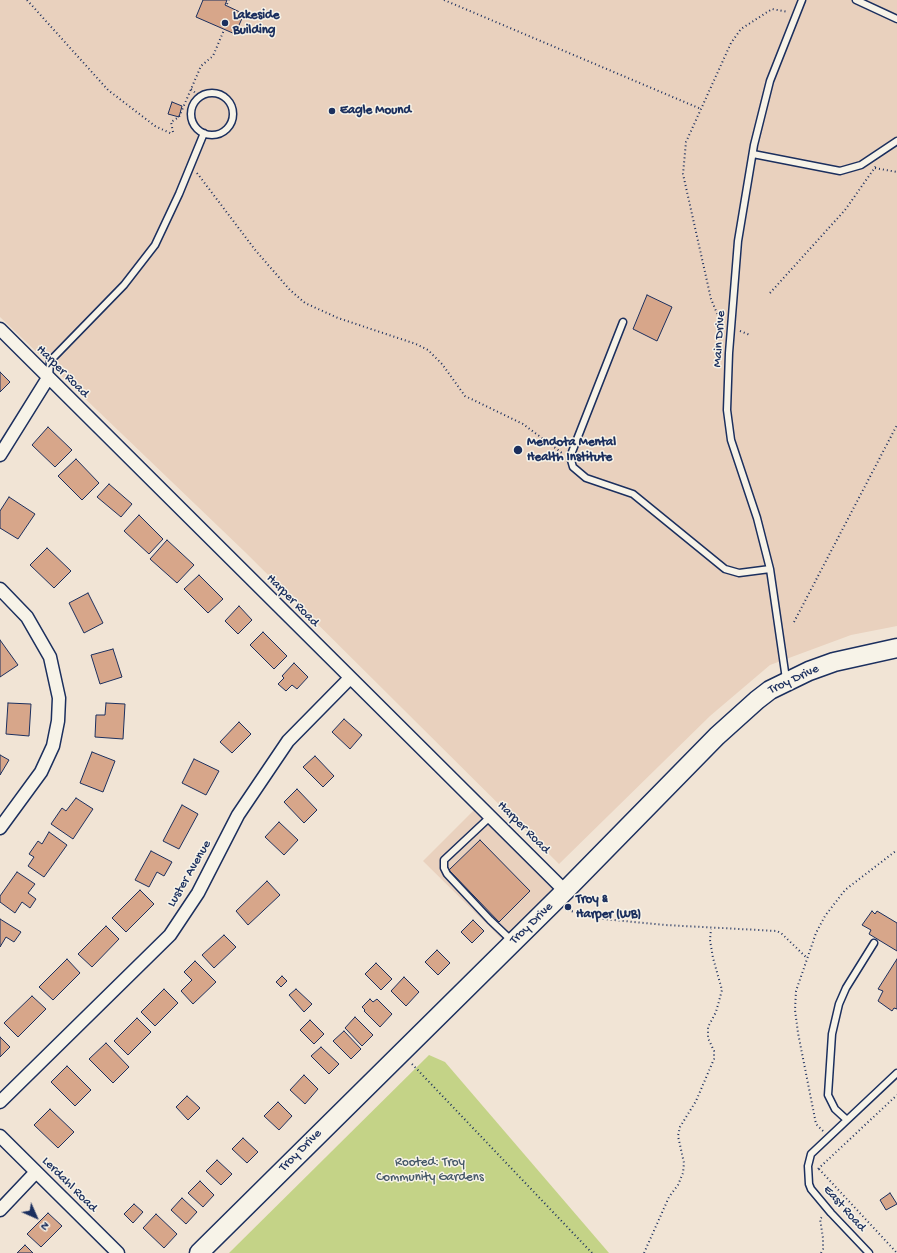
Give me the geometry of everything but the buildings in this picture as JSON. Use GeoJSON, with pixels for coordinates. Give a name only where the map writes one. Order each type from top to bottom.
{"type":"FeatureCollection","features":[{"type":"Feature","properties":{"kind":"street","name":"Harper Road"},"geometry":{"type":"LineString","coordinates":[[0,329],[565,891]]}},
{"type":"Feature","properties":{"kind":"street"},"geometry":{"type":"LineString","coordinates":[[0,455],[48,378]]}},
{"type":"Feature","properties":{"kind":"street"},"geometry":{"type":"LineString","coordinates":[[0,589],[27,617],[50,657],[59,698],[58,721],[53,746],[42,772],[0,828]]}},
{"type":"Feature","properties":{"kind":"street","name":"Troy Drive"},"geometry":{"type":"LineString","coordinates":[[199,1253],[514,942],[717,736],[757,700],[786,681],[834,662],[897,648]]}},
{"type":"Feature","properties":{"kind":"street","name":"Luster Avenue"},"geometry":{"type":"LineString","coordinates":[[0,1102],[170,935],[198,893],[238,815],[288,741],[350,678]]}},
{"type":"Feature","properties":{"kind":"street","name":"Lerdahl Road"},"geometry":{"type":"LineString","coordinates":[[0,1136],[118,1253]]}},
{"type":"Feature","properties":{"kind":"street"},"geometry":{"type":"LineString","coordinates":[[0,1210],[36,1172]]}},
{"type":"Feature","properties":{"kind":"lane","name":"Main Drive"},"geometry":{"type":"LineString","coordinates":[[786,681],[770,569],[757,518],[731,440],[727,410],[729,353],[738,241],[753,154],[770,81],[802,0]]}},
{"type":"Feature","properties":{"kind":"lane"},"geometry":{"type":"LineString","coordinates":[[856,0],[866,2],[897,19]]}},
{"type":"Feature","properties":{"kind":"lane"},"geometry":{"type":"LineString","coordinates":[[212,93],[219,94],[225,97],[232,108],[232,122],[223,132],[210,135],[204,133],[194,124],[192,118],[193,106],[200,97],[212,93]]}},
{"type":"Feature","properties":{"kind":"lane"},"geometry":{"type":"LineString","coordinates":[[48,378],[50,361],[124,284],[155,245],[179,194],[204,133]]}},
{"type":"Feature","properties":{"kind":"lane"},"geometry":{"type":"LineString","coordinates":[[753,154],[840,171],[861,165],[897,141]]}},
{"type":"Feature","properties":{"kind":"lane"},"geometry":{"type":"LineString","coordinates":[[623,322],[572,452],[571,460],[573,467],[586,478],[633,494],[725,569],[739,573],[770,569]]}},
{"type":"Feature","properties":{"kind":"lane"},"geometry":{"type":"LineString","coordinates":[[491,816],[444,860],[444,868],[447,874],[490,920],[514,942]]}},
{"type":"Feature","properties":{"kind":"lane"},"geometry":{"type":"LineString","coordinates":[[847,1120],[835,1109],[828,1095],[832,1034],[838,1009],[846,988],[874,943]]}},
{"type":"Feature","properties":{"kind":"lane","name":"East Road"},"geometry":{"type":"LineString","coordinates":[[869,1253],[829,1210],[809,1184],[808,1166],[811,1154],[897,1073]]}},
{"type":"Feature","properties":{"kind":"path"},"geometry":{"type":"LineString","coordinates":[[27,0],[108,90],[155,126],[172,133],[171,122],[179,117],[201,66],[213,56],[224,30]]}},
{"type":"Feature","properties":{"kind":"path"},"geometry":{"type":"LineString","coordinates":[[227,4],[229,0]]}},
{"type":"Feature","properties":{"kind":"path"},"geometry":{"type":"LineString","coordinates":[[444,0],[701,109]]}},
{"type":"Feature","properties":{"kind":"path"},"geometry":{"type":"LineString","coordinates":[[750,335],[732,329],[723,328],[711,299],[683,174],[686,142],[732,42],[741,29],[772,9],[797,13]]}},
{"type":"Feature","properties":{"kind":"path"},"geometry":{"type":"LineString","coordinates":[[191,89],[200,97]]}},
{"type":"Feature","properties":{"kind":"path"},"geometry":{"type":"LineString","coordinates":[[770,293],[841,215],[878,164]]}},
{"type":"Feature","properties":{"kind":"path"},"geometry":{"type":"LineString","coordinates":[[191,165],[256,251],[290,290],[305,303],[326,314],[416,344],[428,350],[442,364],[465,396],[523,424],[571,460]]}},
{"type":"Feature","properties":{"kind":"path"},"geometry":{"type":"LineString","coordinates":[[861,165],[897,172]]}},
{"type":"Feature","properties":{"kind":"path"},"geometry":{"type":"LineString","coordinates":[[794,622],[897,425]]}},
{"type":"Feature","properties":{"kind":"path"},"geometry":{"type":"LineString","coordinates":[[829,1137],[816,1124],[798,1033],[795,1010],[796,990],[816,933],[825,916],[845,890],[897,850]]}},
{"type":"Feature","properties":{"kind":"path"},"geometry":{"type":"LineString","coordinates":[[568,910],[593,918],[711,929],[777,931],[789,940],[807,958]]}},
{"type":"Feature","properties":{"kind":"path"},"geometry":{"type":"LineString","coordinates":[[644,1253],[669,1197],[678,1185],[683,1173],[684,1163],[678,1136],[680,1127],[696,1101],[714,1059],[714,1051],[708,1038],[708,1027],[716,1012],[722,990],[713,958],[710,940],[711,929]]}},
{"type":"Feature","properties":{"kind":"path"},"geometry":{"type":"LineString","coordinates":[[401,1052],[592,1253]]}},
{"type":"Feature","properties":{"kind":"path"},"geometry":{"type":"LineString","coordinates":[[897,1095],[819,1169],[897,1253]]}},
{"type":"Feature","properties":{"kind":"path"},"geometry":{"type":"LineString","coordinates":[[820,1253],[823,1249],[820,1219],[829,1210]]}},
{"type":"Feature","properties":{"kind":"shaded area","name":"Mendota Mental Health Institute"},"geometry":{"type":"Polygon","coordinates":[[[0,0],[897,0],[897,626],[851,635],[770,665],[710,716],[559,864],[245,552],[0,317],[0,0]]]}},
{"type":"Feature","properties":{"kind":"shaded area"},"geometry":{"type":"Polygon","coordinates":[[[479,805],[565,891],[509,946],[423,861],[479,805]]]}},
{"type":"Feature","properties":{"kind":"green space","name":"Rooted: Troy Community Gardens"},"geometry":{"type":"Polygon","coordinates":[[[429,1055],[445,1062],[609,1253],[229,1253],[429,1055]]]}},
{"type":"Feature","properties":{"kind":"place","name":"Lakeside Building"},"geometry":{"type":"Point","coordinates":[225,23]}},
{"type":"Feature","properties":{"kind":"place","name":"Eagle Mound"},"geometry":{"type":"Point","coordinates":[332,111]}},
{"type":"Feature","properties":{"kind":"place","name":"Mendota Mental Health Institute"},"geometry":{"type":"Point","coordinates":[518,450]}},
{"type":"Feature","properties":{"kind":"place","name":"Troy & Harper (WB)"},"geometry":{"type":"Point","coordinates":[568,907]}}]}
